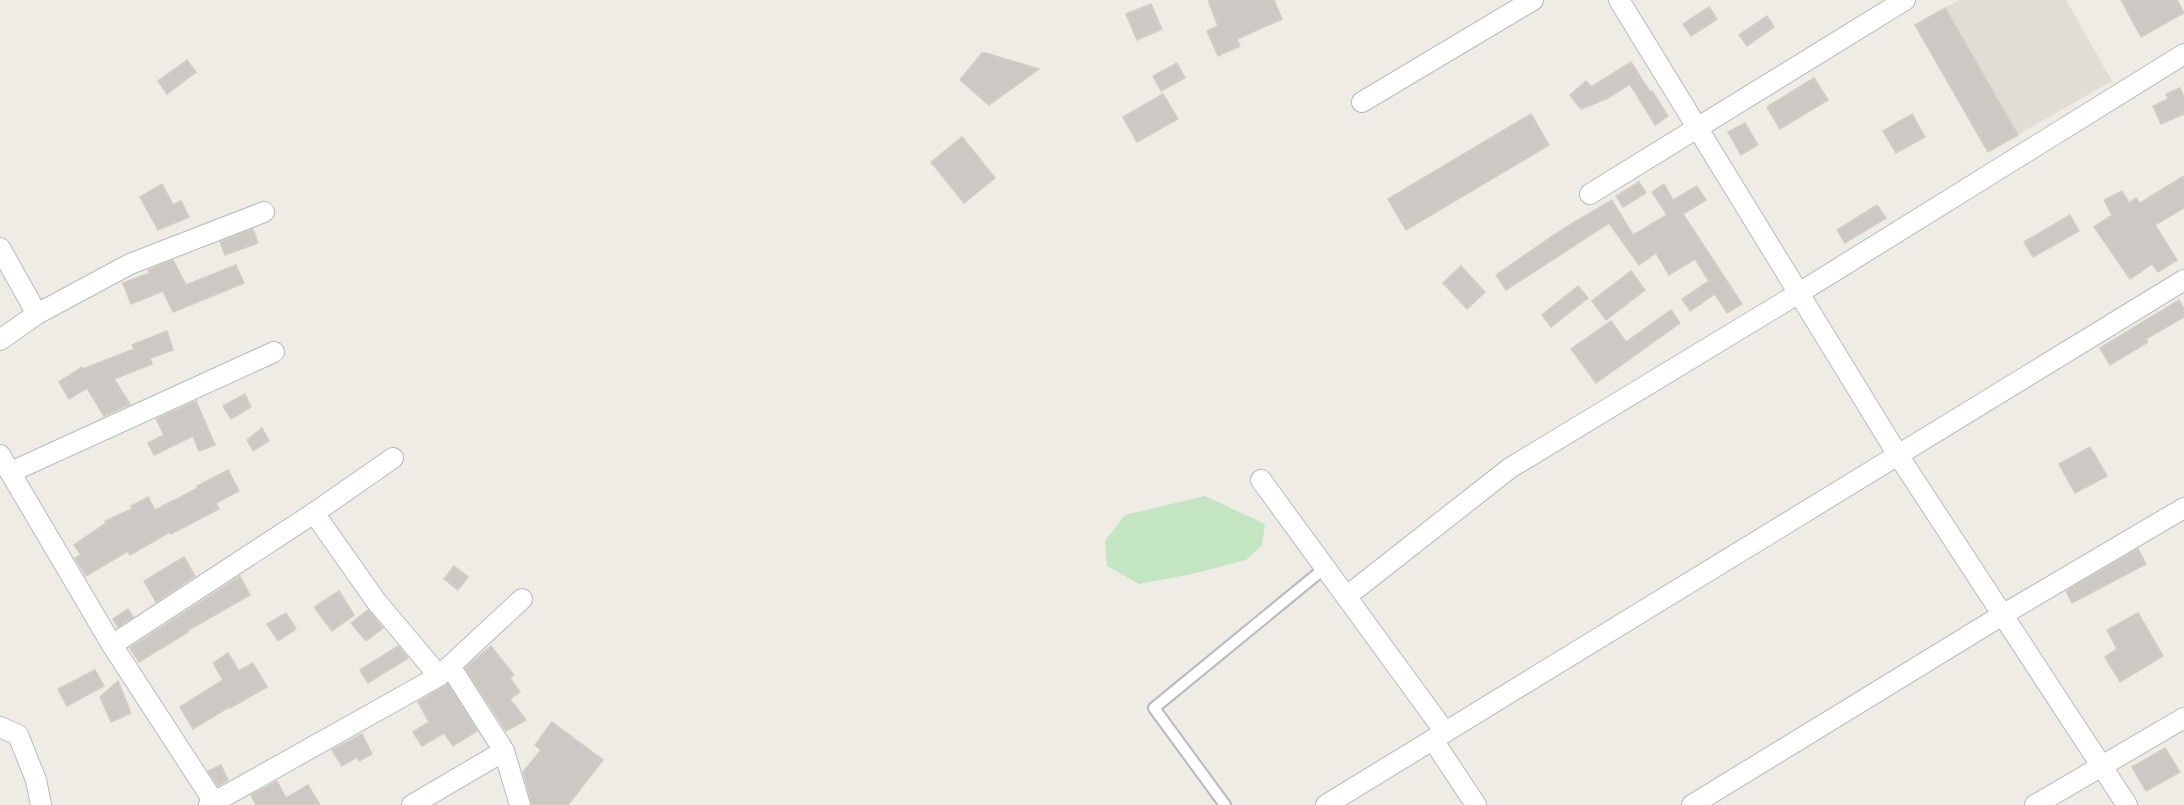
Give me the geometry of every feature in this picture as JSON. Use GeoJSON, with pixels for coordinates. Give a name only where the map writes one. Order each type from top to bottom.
{"type":"FeatureCollection","features":[{"type":"Feature","properties":{"kind":"street"},"geometry":{"type":"LineString","coordinates":[[1362,102],[1533,0]]}},
{"type":"Feature","properties":{"kind":"street"},"geometry":{"type":"LineString","coordinates":[[1619,0],[1898,455],[2127,805]]}},
{"type":"Feature","properties":{"kind":"street"},"geometry":{"type":"LineString","coordinates":[[1590,194],[1905,0]]}},
{"type":"Feature","properties":{"kind":"street"},"geometry":{"type":"LineString","coordinates":[[1347,596],[1510,468],[1799,293],[2184,54]]}},
{"type":"Feature","properties":{"kind":"street"},"geometry":{"type":"LineString","coordinates":[[0,340],[37,314],[130,264],[264,212]]}},
{"type":"Feature","properties":{"kind":"street"},"geometry":{"type":"LineString","coordinates":[[0,248],[37,314]]}},
{"type":"Feature","properties":{"kind":"street"},"geometry":{"type":"LineString","coordinates":[[1326,805],[2184,280]]}},
{"type":"Feature","properties":{"kind":"street"},"geometry":{"type":"LineString","coordinates":[[11,471],[274,352]]}},
{"type":"Feature","properties":{"kind":"street"},"geometry":{"type":"LineString","coordinates":[[0,454],[112,645],[213,804],[444,671],[522,599]]}},
{"type":"Feature","properties":{"kind":"street"},"geometry":{"type":"LineString","coordinates":[[112,645],[314,513],[393,458]]}},
{"type":"Feature","properties":{"kind":"street"},"geometry":{"type":"LineString","coordinates":[[1261,480],[1347,596],[1439,736],[1476,805]]}},
{"type":"Feature","properties":{"kind":"street"},"geometry":{"type":"LineString","coordinates":[[1692,805],[2004,614],[2184,508]]}},
{"type":"Feature","properties":{"kind":"street"},"geometry":{"type":"LineString","coordinates":[[314,513],[376,601],[444,671],[504,752],[520,805]]}},
{"type":"Feature","properties":{"kind":"street"},"geometry":{"type":"LineString","coordinates":[[2035,805],[2184,718]]}},
{"type":"Feature","properties":{"kind":"street"},"geometry":{"type":"LineString","coordinates":[[0,727],[18,735],[36,780],[41,805]]}},
{"type":"Feature","properties":{"kind":"street"},"geometry":{"type":"LineString","coordinates":[[412,805],[504,752]]}},
{"type":"Feature","properties":{"kind":"lane"},"geometry":{"type":"LineString","coordinates":[[1225,805],[1154,708],[1326,567]]}},
{"type":"Feature","properties":{"kind":"shaded area"},"geometry":{"type":"Polygon","coordinates":[[[1959,0],[2066,0],[2112,81],[1988,152],[1915,25],[1959,0]]]}},
{"type":"Feature","properties":{"kind":"green space"},"geometry":{"type":"Polygon","coordinates":[[[1205,496],[1265,524],[1262,545],[1246,560],[1192,574],[1139,584],[1107,566],[1105,541],[1125,515],[1205,496]]]}},
{"type":"Feature","properties":{"kind":"building"},"geometry":{"type":"Polygon","coordinates":[[[1208,0],[1274,0],[1282,19],[1237,39],[1240,46],[1218,56],[1207,31],[1218,26],[1208,0]]]}},
{"type":"Feature","properties":{"kind":"building"},"geometry":{"type":"Polygon","coordinates":[[[2121,0],[2177,0],[2184,13],[2141,37],[2121,0]]]}},
{"type":"Feature","properties":{"kind":"building"},"geometry":{"type":"Polygon","coordinates":[[[1151,4],[1162,29],[1137,40],[1126,14],[1151,4]]]}},
{"type":"Feature","properties":{"kind":"building"},"geometry":{"type":"Polygon","coordinates":[[[1709,7],[1717,19],[1691,36],[1683,24],[1709,7]]]}},
{"type":"Feature","properties":{"kind":"building"},"geometry":{"type":"Polygon","coordinates":[[[1945,8],[2018,135],[1988,152],[1915,25],[1945,8]]]}},
{"type":"Feature","properties":{"kind":"building"},"geometry":{"type":"Polygon","coordinates":[[[1767,16],[1774,27],[1747,46],[1739,35],[1767,16]]]}},
{"type":"Feature","properties":{"kind":"building"},"geometry":{"type":"Polygon","coordinates":[[[982,53],[1039,69],[989,105],[960,80],[982,53]]]}},
{"type":"Feature","properties":{"kind":"building"},"geometry":{"type":"Polygon","coordinates":[[[187,60],[196,72],[167,94],[158,81],[187,60]]]}},
{"type":"Feature","properties":{"kind":"building"},"geometry":{"type":"Polygon","coordinates":[[[1631,62],[1668,116],[1655,125],[1630,84],[1608,98],[1581,109],[1570,95],[1586,81],[1591,87],[1631,62]]]}},
{"type":"Feature","properties":{"kind":"building"},"geometry":{"type":"Polygon","coordinates":[[[1177,63],[1185,78],[1161,91],[1153,76],[1177,63]]]}},
{"type":"Feature","properties":{"kind":"building"},"geometry":{"type":"Polygon","coordinates":[[[1814,78],[1828,100],[1780,129],[1767,107],[1814,78]]]}},
{"type":"Feature","properties":{"kind":"building"},"geometry":{"type":"Polygon","coordinates":[[[2180,88],[2184,97],[2184,114],[2161,124],[2153,106],[2168,99],[2166,94],[2180,88]]]}},
{"type":"Feature","properties":{"kind":"building"},"geometry":{"type":"Polygon","coordinates":[[[1163,94],[1178,119],[1137,142],[1123,117],[1163,94]]]}},
{"type":"Feature","properties":{"kind":"building"},"geometry":{"type":"Polygon","coordinates":[[[1531,114],[1549,145],[1406,230],[1388,199],[1531,114]]]}},
{"type":"Feature","properties":{"kind":"building"},"geometry":{"type":"Polygon","coordinates":[[[1912,114],[1925,137],[1896,153],[1883,131],[1912,114]]]}},
{"type":"Feature","properties":{"kind":"building"},"geometry":{"type":"Polygon","coordinates":[[[1745,123],[1758,145],[1741,155],[1728,132],[1745,123]]]}},
{"type":"Feature","properties":{"kind":"building"},"geometry":{"type":"Polygon","coordinates":[[[962,137],[995,178],[964,203],[931,162],[962,137]]]}},
{"type":"Feature","properties":{"kind":"building"},"geometry":{"type":"Polygon","coordinates":[[[2184,176],[2184,208],[2155,225],[2177,260],[2158,272],[2152,264],[2130,279],[2094,227],[2112,215],[2104,200],[2122,191],[2129,203],[2136,198],[2140,203],[2184,176]]]}},
{"type":"Feature","properties":{"kind":"building"},"geometry":{"type":"Polygon","coordinates":[[[1639,182],[1646,193],[1623,207],[1616,196],[1639,182]]]}},
{"type":"Feature","properties":{"kind":"building"},"geometry":{"type":"Polygon","coordinates":[[[162,184],[173,205],[181,201],[189,217],[158,230],[140,197],[162,184]]]}},
{"type":"Feature","properties":{"kind":"building"},"geometry":{"type":"Polygon","coordinates":[[[1664,184],[1673,200],[1697,186],[1706,200],[1683,214],[1742,304],[1727,313],[1715,294],[1690,311],[1682,299],[1709,281],[1695,259],[1669,275],[1656,253],[1639,265],[1609,223],[1506,290],[1496,275],[1563,229],[1612,200],[1633,235],[1667,215],[1652,192],[1664,184]]]}},
{"type":"Feature","properties":{"kind":"building"},"geometry":{"type":"Polygon","coordinates":[[[1877,205],[1886,218],[1845,243],[1837,230],[1877,205]]]}},
{"type":"Feature","properties":{"kind":"building"},"geometry":{"type":"Polygon","coordinates":[[[2070,215],[2079,231],[2033,257],[2024,242],[2070,215]]]}},
{"type":"Feature","properties":{"kind":"building"},"geometry":{"type":"Polygon","coordinates":[[[253,229],[258,243],[225,255],[220,242],[253,229]]]}},
{"type":"Feature","properties":{"kind":"building"},"geometry":{"type":"Polygon","coordinates":[[[173,260],[186,285],[236,265],[244,283],[173,312],[163,291],[131,304],[123,283],[150,273],[148,270],[173,260]]]}},
{"type":"Feature","properties":{"kind":"building"},"geometry":{"type":"Polygon","coordinates":[[[1461,266],[1485,292],[1467,309],[1443,283],[1461,266]]]}},
{"type":"Feature","properties":{"kind":"building"},"geometry":{"type":"Polygon","coordinates":[[[1631,271],[1645,290],[1606,320],[1592,301],[1631,271]]]}},
{"type":"Feature","properties":{"kind":"building"},"geometry":{"type":"Polygon","coordinates":[[[1578,286],[1588,298],[1551,327],[1542,315],[1578,286]]]}},
{"type":"Feature","properties":{"kind":"building"},"geometry":{"type":"Polygon","coordinates":[[[2179,300],[2184,309],[2184,317],[2146,339],[2148,342],[2110,365],[2100,348],[2179,300]]]}},
{"type":"Feature","properties":{"kind":"building"},"geometry":{"type":"Polygon","coordinates":[[[1671,310],[1680,323],[1596,383],[1571,349],[1611,321],[1626,342],[1671,310]]]}},
{"type":"Feature","properties":{"kind":"building"},"geometry":{"type":"Polygon","coordinates":[[[167,331],[173,350],[150,358],[152,364],[114,379],[130,404],[104,416],[87,388],[69,399],[59,382],[82,367],[83,369],[134,349],[132,345],[167,331]]]}},
{"type":"Feature","properties":{"kind":"building"},"geometry":{"type":"Polygon","coordinates":[[[245,394],[251,407],[231,419],[223,406],[245,394]]]}},
{"type":"Feature","properties":{"kind":"building"},"geometry":{"type":"Polygon","coordinates":[[[196,401],[215,445],[199,451],[193,436],[154,455],[148,443],[164,435],[156,419],[196,401]]]}},
{"type":"Feature","properties":{"kind":"building"},"geometry":{"type":"Polygon","coordinates":[[[262,428],[269,441],[253,451],[247,440],[262,428]]]}},
{"type":"Feature","properties":{"kind":"building"},"geometry":{"type":"Polygon","coordinates":[[[2090,447],[2107,476],[2075,493],[2059,464],[2090,447]]]}},
{"type":"Feature","properties":{"kind":"building"},"geometry":{"type":"Polygon","coordinates":[[[228,470],[239,491],[216,503],[219,509],[171,534],[170,532],[130,555],[128,551],[86,576],[75,558],[81,555],[74,545],[106,523],[105,521],[132,509],[131,506],[148,497],[155,510],[228,470]]]}},
{"type":"Feature","properties":{"kind":"building"},"geometry":{"type":"Polygon","coordinates":[[[2138,549],[2146,564],[2072,603],[2066,591],[2138,549]]]}},
{"type":"Feature","properties":{"kind":"building"},"geometry":{"type":"Polygon","coordinates":[[[184,557],[195,576],[156,602],[144,581],[184,557]]]}},
{"type":"Feature","properties":{"kind":"building"},"geometry":{"type":"Polygon","coordinates":[[[454,566],[468,577],[458,590],[444,579],[454,566]]]}},
{"type":"Feature","properties":{"kind":"building"},"geometry":{"type":"Polygon","coordinates":[[[240,576],[250,595],[139,662],[130,648],[240,576]]]}},
{"type":"Feature","properties":{"kind":"building"},"geometry":{"type":"Polygon","coordinates":[[[339,591],[354,615],[332,631],[314,607],[339,591]]]}},
{"type":"Feature","properties":{"kind":"building"},"geometry":{"type":"Polygon","coordinates":[[[128,609],[133,617],[118,627],[113,619],[128,609]]]}},
{"type":"Feature","properties":{"kind":"building"},"geometry":{"type":"Polygon","coordinates":[[[368,610],[383,628],[366,641],[351,623],[368,610]]]}},
{"type":"Feature","properties":{"kind":"building"},"geometry":{"type":"Polygon","coordinates":[[[286,613],[296,629],[278,641],[267,624],[286,613]]]}},
{"type":"Feature","properties":{"kind":"building"},"geometry":{"type":"Polygon","coordinates":[[[2138,613],[2163,656],[2120,682],[2105,657],[2117,649],[2107,630],[2138,613]]]}},
{"type":"Feature","properties":{"kind":"building"},"geometry":{"type":"Polygon","coordinates":[[[398,646],[408,658],[368,683],[360,670],[398,646]]]}},
{"type":"Feature","properties":{"kind":"building"},"geometry":{"type":"Polygon","coordinates":[[[491,646],[514,675],[510,678],[520,692],[510,699],[526,720],[506,731],[465,668],[491,646]]]}},
{"type":"Feature","properties":{"kind":"building"},"geometry":{"type":"Polygon","coordinates":[[[228,653],[239,671],[253,663],[267,687],[193,729],[180,707],[223,680],[213,663],[228,653]]]}},
{"type":"Feature","properties":{"kind":"building"},"geometry":{"type":"Polygon","coordinates":[[[95,670],[104,686],[67,706],[58,689],[95,670]]]}},
{"type":"Feature","properties":{"kind":"building"},"geometry":{"type":"Polygon","coordinates":[[[118,681],[131,713],[111,722],[100,697],[118,681]]]}},
{"type":"Feature","properties":{"kind":"building"},"geometry":{"type":"Polygon","coordinates":[[[448,684],[477,731],[453,746],[444,733],[422,746],[413,732],[429,722],[418,702],[448,684]]]}},
{"type":"Feature","properties":{"kind":"building"},"geometry":{"type":"Polygon","coordinates":[[[552,722],[603,760],[568,805],[532,805],[523,772],[541,750],[535,745],[552,722]]]}},
{"type":"Feature","properties":{"kind":"building"},"geometry":{"type":"Polygon","coordinates":[[[362,734],[372,754],[359,761],[357,757],[342,766],[332,750],[362,734]]]}},
{"type":"Feature","properties":{"kind":"building"},"geometry":{"type":"Polygon","coordinates":[[[2165,748],[2180,772],[2146,791],[2132,767],[2165,748]]]}},
{"type":"Feature","properties":{"kind":"building"},"geometry":{"type":"Polygon","coordinates":[[[221,765],[228,780],[218,786],[208,771],[221,765]]]}},
{"type":"Feature","properties":{"kind":"building"},"geometry":{"type":"Polygon","coordinates":[[[277,781],[286,798],[308,785],[320,805],[256,805],[251,795],[277,781]]]}}]}
